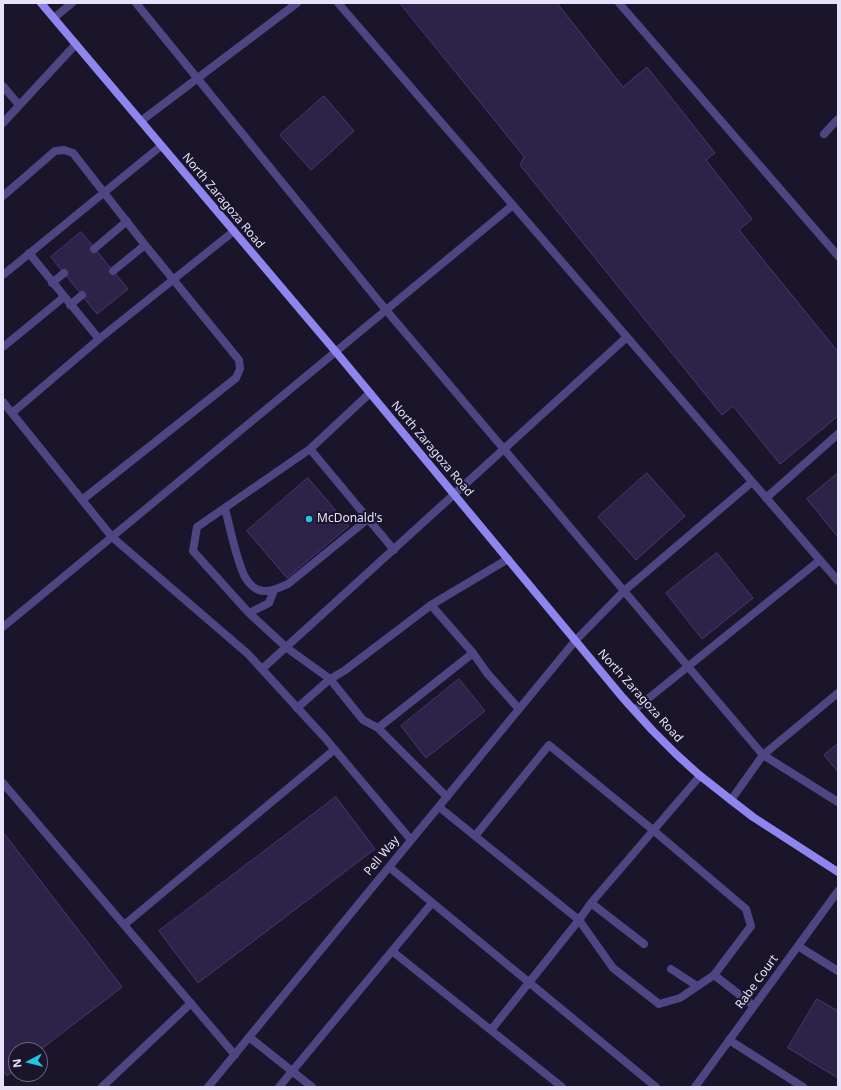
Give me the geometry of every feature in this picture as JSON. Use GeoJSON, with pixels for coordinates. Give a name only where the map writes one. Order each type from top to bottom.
{"type":"FeatureCollection","features":[{"type":"Feature","properties":{"kind":"main road","name":"North Zaragoza Road"},"geometry":{"type":"LineString","coordinates":[[41,3],[336,352],[575,641],[652,730],[700,776],[752,817],[838,872]]}},
{"type":"Feature","properties":{"kind":"street"},"geometry":{"type":"LineString","coordinates":[[54,18],[72,3]]}},
{"type":"Feature","properties":{"kind":"street"},"geometry":{"type":"LineString","coordinates":[[136,3],[386,310],[763,755],[838,802]]}},
{"type":"Feature","properties":{"kind":"street"},"geometry":{"type":"LineString","coordinates":[[141,122],[296,3]]}},
{"type":"Feature","properties":{"kind":"street"},"geometry":{"type":"LineString","coordinates":[[338,3],[838,581]]}},
{"type":"Feature","properties":{"kind":"street"},"geometry":{"type":"LineString","coordinates":[[619,3],[838,256]]}},
{"type":"Feature","properties":{"kind":"street"},"geometry":{"type":"LineString","coordinates":[[3,123],[76,44]]}},
{"type":"Feature","properties":{"kind":"street"},"geometry":{"type":"LineString","coordinates":[[3,86],[19,105]]}},
{"type":"Feature","properties":{"kind":"street"},"geometry":{"type":"LineString","coordinates":[[824,134],[838,119]]}},
{"type":"Feature","properties":{"kind":"street"},"geometry":{"type":"LineString","coordinates":[[3,275],[161,146]]}},
{"type":"Feature","properties":{"kind":"street"},"geometry":{"type":"LineString","coordinates":[[3,196],[55,151],[64,150],[73,153],[173,280],[239,360],[240,369],[236,378],[82,500]]}},
{"type":"Feature","properties":{"kind":"street"},"geometry":{"type":"LineString","coordinates":[[3,628],[513,205]]}},
{"type":"Feature","properties":{"kind":"street"},"geometry":{"type":"LineString","coordinates":[[94,248],[127,222]]}},
{"type":"Feature","properties":{"kind":"street"},"geometry":{"type":"LineString","coordinates":[[12,413],[98,339],[234,232]]}},
{"type":"Feature","properties":{"kind":"street"},"geometry":{"type":"LineString","coordinates":[[113,271],[145,245]]}},
{"type":"Feature","properties":{"kind":"street"},"geometry":{"type":"LineString","coordinates":[[29,253],[98,339]]}},
{"type":"Feature","properties":{"kind":"street"},"geometry":{"type":"LineString","coordinates":[[52,283],[64,273]]}},
{"type":"Feature","properties":{"kind":"street"},"geometry":{"type":"LineString","coordinates":[[70,305],[82,295]]}},
{"type":"Feature","properties":{"kind":"street"},"geometry":{"type":"LineString","coordinates":[[3,347],[64,297]]}},
{"type":"Feature","properties":{"kind":"street"},"geometry":{"type":"LineString","coordinates":[[262,669],[287,648],[627,337]]}},
{"type":"Feature","properties":{"kind":"street"},"geometry":{"type":"LineString","coordinates":[[370,393],[310,449],[196,527],[193,551],[249,613],[287,648],[330,679],[363,720],[378,728],[447,797]]}},
{"type":"Feature","properties":{"kind":"street"},"geometry":{"type":"LineString","coordinates":[[3,402],[112,537],[248,654],[334,750],[411,840]]}},
{"type":"Feature","properties":{"kind":"street"},"geometry":{"type":"LineString","coordinates":[[766,498],[838,434]]}},
{"type":"Feature","properties":{"kind":"street"},"geometry":{"type":"LineString","coordinates":[[310,449],[394,550]]}},
{"type":"Feature","properties":{"kind":"street","name":"Pell Way"},"geometry":{"type":"LineString","coordinates":[[208,1087],[575,641],[624,591],[752,482]]}},
{"type":"Feature","properties":{"kind":"street"},"geometry":{"type":"LineString","coordinates":[[225,508],[237,554],[245,577],[253,587],[263,591],[274,590],[288,584],[368,519]]}},
{"type":"Feature","properties":{"kind":"street"},"geometry":{"type":"LineString","coordinates":[[297,708],[330,679],[344,671],[432,605],[508,559]]}},
{"type":"Feature","properties":{"kind":"street"},"geometry":{"type":"LineString","coordinates":[[634,710],[820,560]]}},
{"type":"Feature","properties":{"kind":"street"},"geometry":{"type":"LineString","coordinates":[[249,613],[269,603],[274,590]]}},
{"type":"Feature","properties":{"kind":"street"},"geometry":{"type":"LineString","coordinates":[[432,605],[487,673],[519,709]]}},
{"type":"Feature","properties":{"kind":"street"},"geometry":{"type":"LineString","coordinates":[[378,728],[472,653]]}},
{"type":"Feature","properties":{"kind":"street"},"geometry":{"type":"LineString","coordinates":[[730,800],[763,755],[838,693]]}},
{"type":"Feature","properties":{"kind":"street"},"geometry":{"type":"LineString","coordinates":[[439,806],[475,836],[579,920],[613,968],[659,1004],[680,998],[714,975],[751,926],[746,909],[654,830],[549,745],[475,836]]}},
{"type":"Feature","properties":{"kind":"street"},"geometry":{"type":"LineString","coordinates":[[124,925],[334,750]]}},
{"type":"Feature","properties":{"kind":"street"},"geometry":{"type":"LineString","coordinates":[[491,1030],[591,903],[700,776]]}},
{"type":"Feature","properties":{"kind":"street"},"geometry":{"type":"LineString","coordinates":[[3,783],[235,1054]]}},
{"type":"Feature","properties":{"kind":"street"},"geometry":{"type":"LineString","coordinates":[[389,867],[651,1085]]}},
{"type":"Feature","properties":{"kind":"street","name":"Rabe Court"},"geometry":{"type":"LineString","coordinates":[[695,1087],[838,891]]}},
{"type":"Feature","properties":{"kind":"street"},"geometry":{"type":"LineString","coordinates":[[279,1087],[432,903]]}},
{"type":"Feature","properties":{"kind":"street"},"geometry":{"type":"LineString","coordinates":[[591,903],[644,944]]}},
{"type":"Feature","properties":{"kind":"street"},"geometry":{"type":"LineString","coordinates":[[798,946],[838,971]]}},
{"type":"Feature","properties":{"kind":"street"},"geometry":{"type":"LineString","coordinates":[[392,951],[562,1087]]}},
{"type":"Feature","properties":{"kind":"street"},"geometry":{"type":"LineString","coordinates":[[671,969],[697,986]]}},
{"type":"Feature","properties":{"kind":"street"},"geometry":{"type":"LineString","coordinates":[[714,975],[754,1006]]}},
{"type":"Feature","properties":{"kind":"street"},"geometry":{"type":"LineString","coordinates":[[102,1087],[191,1003]]}},
{"type":"Feature","properties":{"kind":"street"},"geometry":{"type":"LineString","coordinates":[[249,1037],[312,1087]]}},
{"type":"Feature","properties":{"kind":"street"},"geometry":{"type":"LineString","coordinates":[[729,1040],[803,1087]]}},
{"type":"Feature","properties":{"kind":"building"},"geometry":{"type":"Polygon","coordinates":[[[400,3],[557,3],[623,87],[647,67],[715,153],[706,160],[752,219],[739,230],[838,352],[838,416],[780,464],[733,406],[722,415],[520,165],[524,157],[400,3]]]}},
{"type":"Feature","properties":{"kind":"building"},"geometry":{"type":"Polygon","coordinates":[[[324,96],[354,131],[311,170],[280,135],[324,96]]]}},
{"type":"Feature","properties":{"kind":"building"},"geometry":{"type":"Polygon","coordinates":[[[81,232],[128,289],[97,314],[51,257],[81,232]]]}},
{"type":"Feature","properties":{"kind":"building"},"geometry":{"type":"Polygon","coordinates":[[[647,473],[685,516],[636,560],[598,517],[647,473]]]}},
{"type":"Feature","properties":{"kind":"building"},"geometry":{"type":"Polygon","coordinates":[[[838,473],[838,537],[807,499],[838,473]]]}},
{"type":"Feature","properties":{"kind":"building"},"geometry":{"type":"Polygon","coordinates":[[[308,478],[349,526],[287,578],[247,531],[308,478]]]}},
{"type":"Feature","properties":{"kind":"building"},"geometry":{"type":"Polygon","coordinates":[[[717,553],[753,598],[702,639],[666,593],[717,553]]]}},
{"type":"Feature","properties":{"kind":"building"},"geometry":{"type":"Polygon","coordinates":[[[459,679],[485,711],[426,758],[401,726],[459,679]]]}},
{"type":"Feature","properties":{"kind":"building"},"geometry":{"type":"Polygon","coordinates":[[[838,744],[838,772],[824,755],[838,744]]]}},
{"type":"Feature","properties":{"kind":"building"},"geometry":{"type":"Polygon","coordinates":[[[336,797],[375,849],[198,983],[159,931],[336,797]]]}},
{"type":"Feature","properties":{"kind":"building"},"geometry":{"type":"Polygon","coordinates":[[[3,832],[122,987],[48,1044],[48,1042],[8,1042],[8,1075],[7,1076],[3,1070],[3,832]]]}},
{"type":"Feature","properties":{"kind":"building"},"geometry":{"type":"Polygon","coordinates":[[[817,999],[838,1011],[838,1078],[788,1048],[817,999]]]}},
{"type":"Feature","properties":{"kind":"place","name":"McDonald's"},"geometry":{"type":"Point","coordinates":[309,519]}}]}
